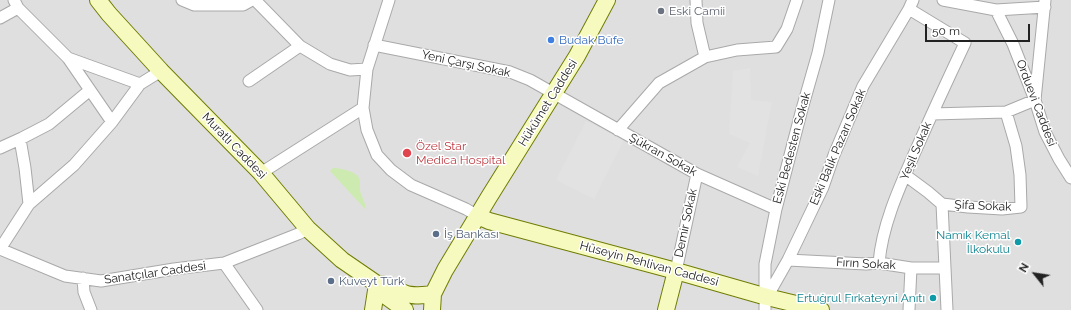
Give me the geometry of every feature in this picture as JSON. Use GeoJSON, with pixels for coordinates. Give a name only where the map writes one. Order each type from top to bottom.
{"type":"FeatureCollection","features":[{"type":"Feature","properties":{"kind":"main road","name":"Muratlı Caddesi"},"geometry":{"type":"LineString","coordinates":[[98,0],[161,71],[261,173],[308,229],[342,260],[377,284],[383,294],[405,310]]}},
{"type":"Feature","properties":{"kind":"main road","name":"Hükümet Caddesi"},"geometry":{"type":"LineString","coordinates":[[432,302],[445,270],[577,56],[607,0]]}},
{"type":"Feature","properties":{"kind":"main road","name":"Hüseyin Pehlivan Caddesi"},"geometry":{"type":"LineString","coordinates":[[475,220],[493,232],[675,275],[787,310]]}},
{"type":"Feature","properties":{"kind":"main road","name":"Demir Sokak"},"geometry":{"type":"LineString","coordinates":[[666,310],[675,275]]}},
{"type":"Feature","properties":{"kind":"main road","name":"Muratlı Caddesi"},"geometry":{"type":"LineString","coordinates":[[377,284],[389,285],[405,294],[432,302]]}},
{"type":"Feature","properties":{"kind":"main road"},"geometry":{"type":"LineString","coordinates":[[373,310],[377,284]]}},
{"type":"Feature","properties":{"kind":"main road","name":"Hüseyin Pehlivan Caddesi"},"geometry":{"type":"LineString","coordinates":[[766,304],[821,310]]}},
{"type":"Feature","properties":{"kind":"street"},"geometry":{"type":"LineString","coordinates":[[182,0],[194,5],[243,5],[252,0]]}},
{"type":"Feature","properties":{"kind":"street"},"geometry":{"type":"LineString","coordinates":[[255,0],[300,46],[330,64],[350,70],[367,69]]}},
{"type":"Feature","properties":{"kind":"street"},"geometry":{"type":"LineString","coordinates":[[389,0],[367,69],[363,108],[367,130],[377,155],[391,170],[411,185],[466,209],[475,220]]}},
{"type":"Feature","properties":{"kind":"street"},"geometry":{"type":"LineString","coordinates":[[696,0],[697,23],[705,57]]}},
{"type":"Feature","properties":{"kind":"street"},"geometry":{"type":"LineString","coordinates":[[618,130],[659,83],[705,57],[737,50],[776,47],[787,29],[797,0]]}},
{"type":"Feature","properties":{"kind":"street","name":"Eski Bedesten Sokak"},"geometry":{"type":"LineString","coordinates":[[766,304],[764,286],[765,264],[776,209],[818,53],[829,0]]}},
{"type":"Feature","properties":{"kind":"street"},"geometry":{"type":"LineString","coordinates":[[932,114],[1006,112],[1035,100],[1045,3],[996,10],[943,0]]}},
{"type":"Feature","properties":{"kind":"street"},"geometry":{"type":"LineString","coordinates":[[0,18],[16,4],[68,58],[112,122]]}},
{"type":"Feature","properties":{"kind":"street","name":"Yeşil Sokak"},"geometry":{"type":"LineString","coordinates":[[879,263],[880,251],[890,214],[905,175],[965,43],[911,5]]}},
{"type":"Feature","properties":{"kind":"street","name":"Eski Balık Pazarı Sokak"},"geometry":{"type":"LineString","coordinates":[[766,304],[823,187],[834,155],[863,86],[911,5]]}},
{"type":"Feature","properties":{"kind":"street","name":"Orduevi Caddesi"},"geometry":{"type":"LineString","coordinates":[[996,10],[1013,44],[1035,100],[1045,132],[1071,178]]}},
{"type":"Feature","properties":{"kind":"street","name":"Yeni Çarşı Sokak"},"geometry":{"type":"LineString","coordinates":[[374,45],[510,72],[530,80],[554,94]]}},
{"type":"Feature","properties":{"kind":"street"},"geometry":{"type":"LineString","coordinates":[[250,81],[300,46]]}},
{"type":"Feature","properties":{"kind":"street"},"geometry":{"type":"LineString","coordinates":[[68,58],[140,84]]}},
{"type":"Feature","properties":{"kind":"street"},"geometry":{"type":"LineString","coordinates":[[0,249],[29,204],[74,165],[112,122],[140,84],[161,71]]}},
{"type":"Feature","properties":{"kind":"street"},"geometry":{"type":"LineString","coordinates":[[0,148],[49,124],[90,90]]}},
{"type":"Feature","properties":{"kind":"street","name":"Şükran Sokak"},"geometry":{"type":"LineString","coordinates":[[554,94],[697,174],[776,209]]}},
{"type":"Feature","properties":{"kind":"street"},"geometry":{"type":"LineString","coordinates":[[261,173],[363,108]]}},
{"type":"Feature","properties":{"kind":"street","name":"Şifa Sokak"},"geometry":{"type":"LineString","coordinates":[[905,175],[942,204],[1002,209],[1021,208],[1020,175],[1016,146],[1006,112]]}},
{"type":"Feature","properties":{"kind":"street"},"geometry":{"type":"LineString","coordinates":[[20,139],[29,204]]}},
{"type":"Feature","properties":{"kind":"street","name":"Demir Sokak"},"geometry":{"type":"LineString","coordinates":[[675,275],[697,174]]}},
{"type":"Feature","properties":{"kind":"street"},"geometry":{"type":"LineString","coordinates":[[942,204],[947,310]]}},
{"type":"Feature","properties":{"kind":"street","name":"Sanatçılar Caddesi"},"geometry":{"type":"LineString","coordinates":[[0,249],[65,276],[100,281],[174,269],[224,264],[308,229]]}},
{"type":"Feature","properties":{"kind":"street","name":"Fırın Sokak"},"geometry":{"type":"LineString","coordinates":[[788,260],[866,264],[879,263],[911,268],[944,268]]}},
{"type":"Feature","properties":{"kind":"street"},"geometry":{"type":"LineString","coordinates":[[224,264],[257,310]]}},
{"type":"Feature","properties":{"kind":"street"},"geometry":{"type":"LineString","coordinates":[[909,310],[911,268]]}},
{"type":"Feature","properties":{"kind":"street"},"geometry":{"type":"LineString","coordinates":[[83,278],[84,292],[91,310]]}},
{"type":"Feature","properties":{"kind":"shaded area"},"geometry":{"type":"Polygon","coordinates":[[[0,0],[1071,0],[1071,310],[0,310],[0,0]]]}},
{"type":"Feature","properties":{"kind":"shaded area"},"geometry":{"type":"Polygon","coordinates":[[[750,68],[751,100],[772,102],[758,176],[737,167],[750,143],[729,134],[733,71],[750,68]]]}},
{"type":"Feature","properties":{"kind":"shaded area"},"geometry":{"type":"Polygon","coordinates":[[[586,121],[624,140],[594,199],[556,180],[586,121]]]}},
{"type":"Feature","properties":{"kind":"green space"},"geometry":{"type":"Polygon","coordinates":[[[333,168],[355,173],[360,180],[360,192],[366,209],[330,171],[333,168]]]}},
{"type":"Feature","properties":{"kind":"place","name":"Eski Camii"},"geometry":{"type":"Point","coordinates":[661,11]}},
{"type":"Feature","properties":{"kind":"place","name":"Budak Büfe"},"geometry":{"type":"Point","coordinates":[551,40]}},
{"type":"Feature","properties":{"kind":"place","name":"Özel Star Medica Hospital"},"geometry":{"type":"Point","coordinates":[407,153]}},
{"type":"Feature","properties":{"kind":"place","name":"İş Bankası"},"geometry":{"type":"Point","coordinates":[436,234]}},
{"type":"Feature","properties":{"kind":"place","name":"Namık Kemal İlkokulu"},"geometry":{"type":"Point","coordinates":[1018,242]}},
{"type":"Feature","properties":{"kind":"place","name":"Kuveyt Türk"},"geometry":{"type":"Point","coordinates":[331,281]}},
{"type":"Feature","properties":{"kind":"place","name":"Ertuğrul Fırkateyni Anıtı"},"geometry":{"type":"Point","coordinates":[933,298]}}]}
